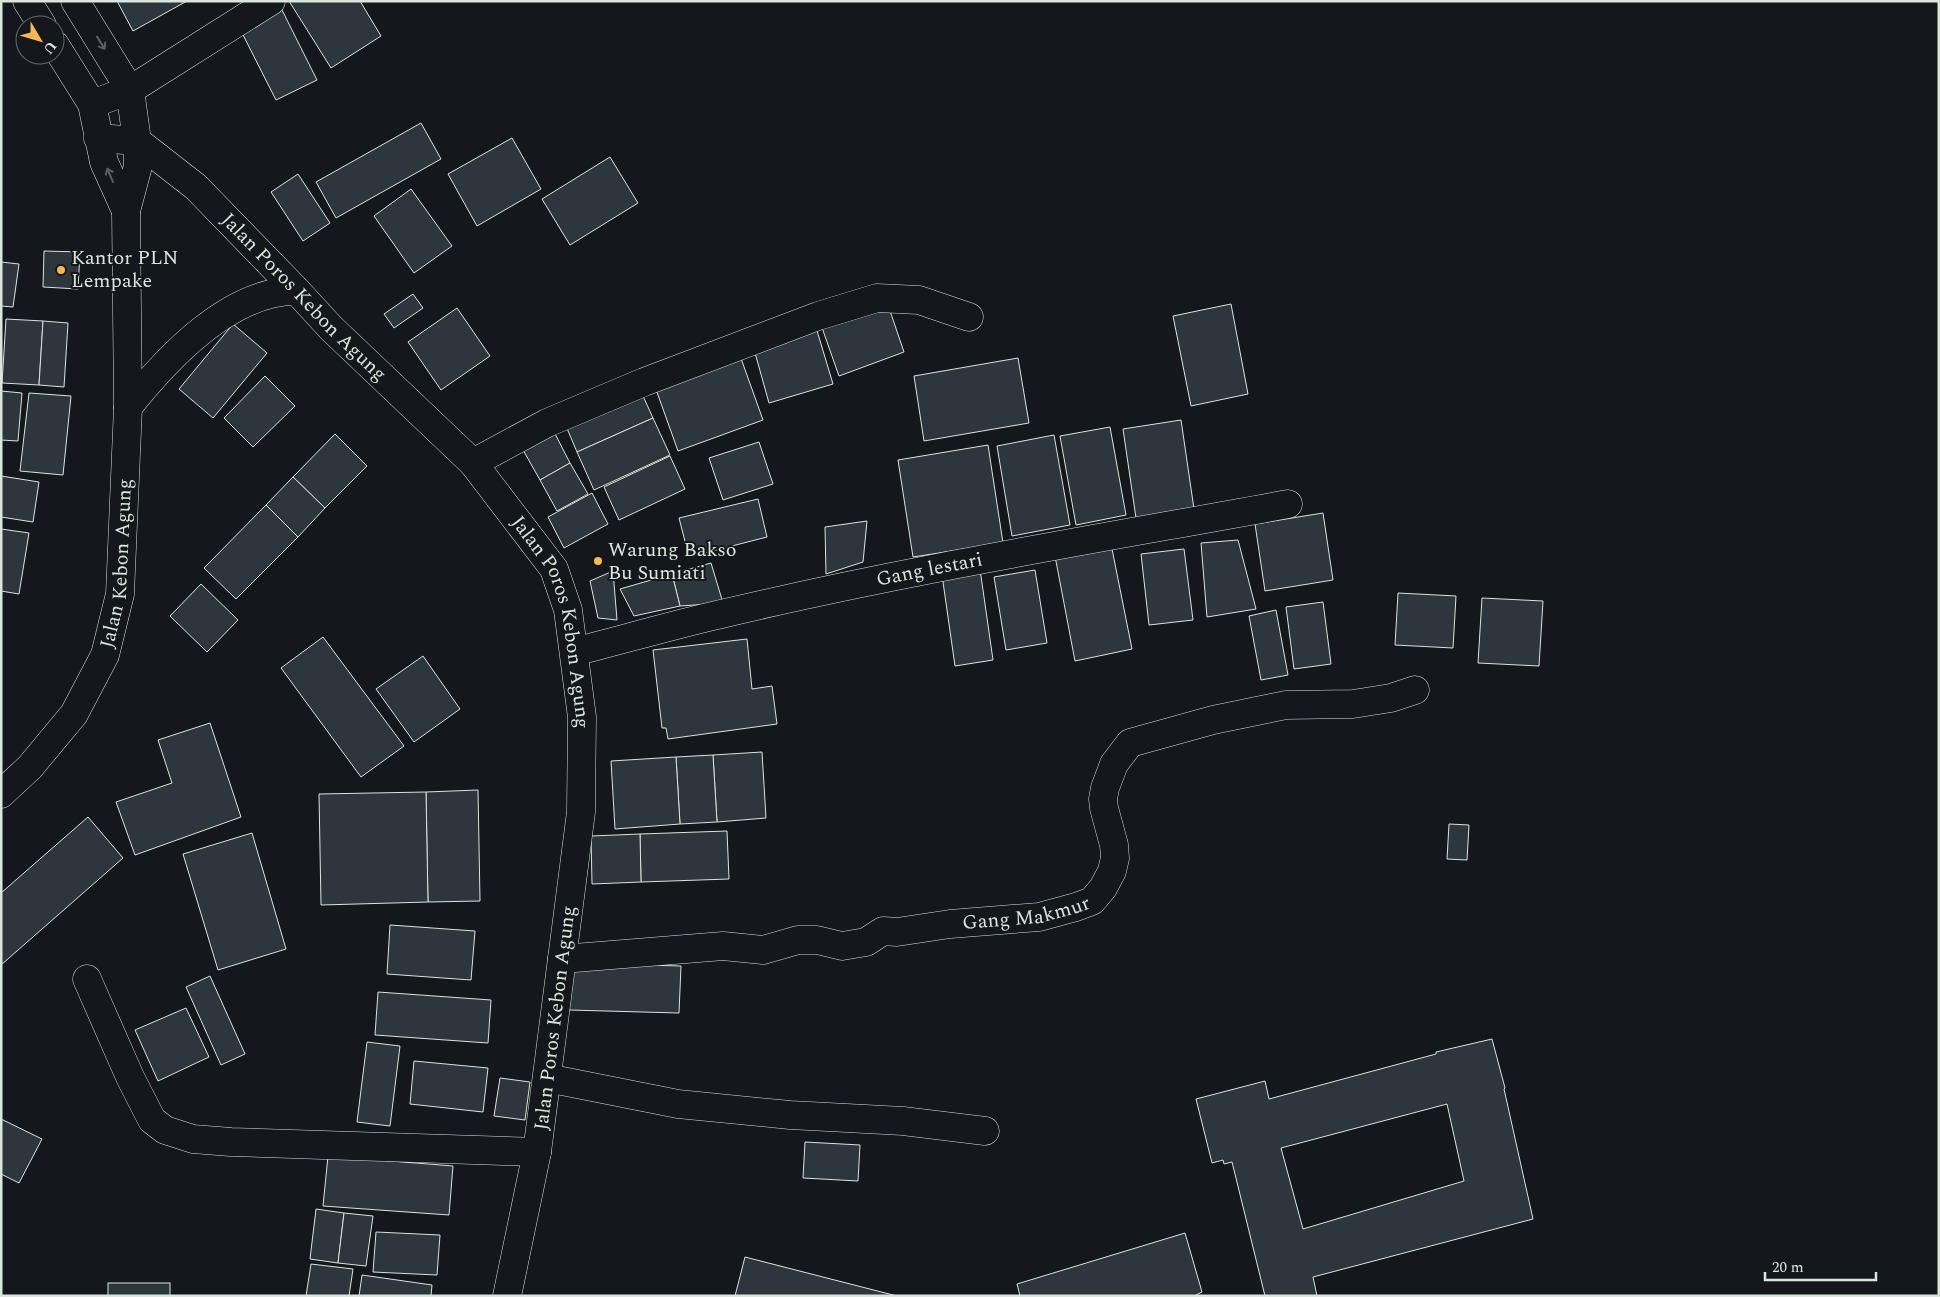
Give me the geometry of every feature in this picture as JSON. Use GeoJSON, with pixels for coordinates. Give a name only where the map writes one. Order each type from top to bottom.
{"type":"FeatureCollection","features":[{"type":"Feature","properties":{"kind":"main road"},"geometry":{"type":"LineString","coordinates":[[27,1],[36,15]]}},
{"type":"Feature","properties":{"kind":"main road"},"geometry":{"type":"LineString","coordinates":[[75,1],[130,90],[137,141],[138,166],[126,211]]}},
{"type":"Feature","properties":{"kind":"main road"},"geometry":{"type":"LineString","coordinates":[[92,104],[130,90],[271,1]]}},
{"type":"Feature","properties":{"kind":"main road"},"geometry":{"type":"LineString","coordinates":[[65,61],[92,104],[104,162],[126,211]]}},
{"type":"Feature","properties":{"kind":"main road"},"geometry":{"type":"LineString","coordinates":[[98,138],[137,141]]}},
{"type":"Feature","properties":{"kind":"main road","name":"Jalan Poros Kebon Agung"},"geometry":{"type":"LineString","coordinates":[[137,141],[196,187],[331,328],[473,463],[554,570],[568,610],[582,717],[581,812],[537,1152],[507,1296]]}},
{"type":"Feature","properties":{"kind":"main road","name":"Jalan Kebon Agung"},"geometry":{"type":"LineString","coordinates":[[1,794],[30,767],[74,714],[105,656],[120,594],[128,407],[126,211]]}},
{"type":"Feature","properties":{"kind":"main road"},"geometry":{"type":"LineString","coordinates":[[128,407],[152,377],[178,351],[221,317],[242,305],[273,293],[297,291]]}},
{"type":"Feature","properties":{"kind":"main road"},"geometry":{"type":"LineString","coordinates":[[473,463],[547,423],[644,382],[818,316],[876,298],[919,300],[969,317]]}},
{"type":"Feature","properties":{"kind":"main road","name":"Gang lestari"},"geometry":{"type":"LineString","coordinates":[[574,652],[716,615],[856,585],[1288,504]]}},
{"type":"Feature","properties":{"kind":"main road","name":"Gang Makmur"},"geometry":{"type":"LineString","coordinates":[[562,959],[723,946],[763,950],[798,940],[817,940],[842,946],[866,942],[883,931],[897,932],[950,924],[1039,916],[1076,907],[1092,901],[1103,888],[1112,871],[1115,858],[1114,845],[1103,799],[1114,764],[1130,743],[1212,720],[1286,705],[1353,704],[1391,698],[1415,690]]}},
{"type":"Feature","properties":{"kind":"main road"},"geometry":{"type":"LineString","coordinates":[[87,979],[130,1077],[152,1120],[165,1130],[192,1139],[231,1142],[537,1152]]}},
{"type":"Feature","properties":{"kind":"main road"},"geometry":{"type":"LineString","coordinates":[[547,1078],[678,1104],[790,1115],[903,1120],[985,1131]]}},
{"type":"Feature","properties":{"kind":"building"},"geometry":{"type":"Polygon","coordinates":[[[117,1],[187,1],[133,31],[117,1]]]}},
{"type":"Feature","properties":{"kind":"building"},"geometry":{"type":"Polygon","coordinates":[[[289,1],[360,1],[381,36],[331,68],[289,1]]]}},
{"type":"Feature","properties":{"kind":"building"},"geometry":{"type":"Polygon","coordinates":[[[280,6],[317,80],[276,100],[239,27],[280,6]]]}},
{"type":"Feature","properties":{"kind":"building"},"geometry":{"type":"Polygon","coordinates":[[[421,123],[441,159],[336,218],[316,182],[421,123]]]}},
{"type":"Feature","properties":{"kind":"building"},"geometry":{"type":"Polygon","coordinates":[[[512,138],[541,189],[477,226],[448,174],[512,138]]]}},
{"type":"Feature","properties":{"kind":"building"},"geometry":{"type":"Polygon","coordinates":[[[610,157],[638,203],[570,245],[542,199],[610,157]]]}},
{"type":"Feature","properties":{"kind":"building"},"geometry":{"type":"Polygon","coordinates":[[[298,174],[330,223],[303,241],[271,192],[298,174]]]}},
{"type":"Feature","properties":{"kind":"building"},"geometry":{"type":"Polygon","coordinates":[[[411,189],[452,246],[414,273],[374,216],[411,189]]]}},
{"type":"Feature","properties":{"kind":"building","name":"Kantor PLN Lempake"},"geometry":{"type":"Polygon","coordinates":[[[44,251],[80,252],[78,289],[43,287],[44,251]]]}},
{"type":"Feature","properties":{"kind":"building"},"geometry":{"type":"Polygon","coordinates":[[[1,262],[19,264],[13,307],[1,306],[1,262]]]}},
{"type":"Feature","properties":{"kind":"building"},"geometry":{"type":"Polygon","coordinates":[[[413,294],[423,308],[394,328],[384,314],[413,294]]]}},
{"type":"Feature","properties":{"kind":"building"},"geometry":{"type":"Polygon","coordinates":[[[886,299],[904,352],[839,376],[820,322],[886,299]]]}},
{"type":"Feature","properties":{"kind":"building"},"geometry":{"type":"Polygon","coordinates":[[[1231,304],[1248,394],[1191,406],[1173,316],[1231,304]]]}},
{"type":"Feature","properties":{"kind":"building"},"geometry":{"type":"Polygon","coordinates":[[[457,308],[490,356],[441,390],[408,342],[457,308]]]}},
{"type":"Feature","properties":{"kind":"building"},"geometry":{"type":"Polygon","coordinates":[[[6,319],[43,321],[39,385],[2,383],[6,319]]]}},
{"type":"Feature","properties":{"kind":"building"},"geometry":{"type":"Polygon","coordinates":[[[43,321],[68,323],[64,387],[39,385],[43,321]]]}},
{"type":"Feature","properties":{"kind":"building"},"geometry":{"type":"Polygon","coordinates":[[[233,324],[267,353],[213,418],[179,389],[233,324]]]}},
{"type":"Feature","properties":{"kind":"building"},"geometry":{"type":"Polygon","coordinates":[[[815,324],[833,384],[769,403],[752,342],[815,324]]]}},
{"type":"Feature","properties":{"kind":"building"},"geometry":{"type":"Polygon","coordinates":[[[738,350],[763,420],[678,451],[653,381],[738,350]]]}},
{"type":"Feature","properties":{"kind":"building"},"geometry":{"type":"Polygon","coordinates":[[[1018,358],[1029,423],[924,441],[914,376],[1018,358]]]}},
{"type":"Feature","properties":{"kind":"building"},"geometry":{"type":"Polygon","coordinates":[[[265,376],[295,406],[253,447],[224,418],[265,376]]]}},
{"type":"Feature","properties":{"kind":"building"},"geometry":{"type":"Polygon","coordinates":[[[638,385],[653,418],[577,452],[563,419],[638,385]]]}},
{"type":"Feature","properties":{"kind":"building"},"geometry":{"type":"Polygon","coordinates":[[[1,391],[22,393],[18,441],[1,440],[1,391]]]}},
{"type":"Feature","properties":{"kind":"building"},"geometry":{"type":"Polygon","coordinates":[[[29,393],[71,396],[63,475],[20,471],[29,393]]]}},
{"type":"Feature","properties":{"kind":"building"},"geometry":{"type":"Polygon","coordinates":[[[653,418],[670,455],[594,490],[577,452],[653,418]]]}},
{"type":"Feature","properties":{"kind":"building"},"geometry":{"type":"Polygon","coordinates":[[[1181,420],[1194,509],[1136,518],[1123,429],[1181,420]]]}},
{"type":"Feature","properties":{"kind":"building"},"geometry":{"type":"Polygon","coordinates":[[[550,424],[570,463],[540,480],[518,441],[550,424]]]}},
{"type":"Feature","properties":{"kind":"building"},"geometry":{"type":"Polygon","coordinates":[[[1110,427],[1126,515],[1076,525],[1060,436],[1110,427]]]}},
{"type":"Feature","properties":{"kind":"building"},"geometry":{"type":"Polygon","coordinates":[[[335,434],[367,466],[325,508],[293,477],[335,434]]]}},
{"type":"Feature","properties":{"kind":"building"},"geometry":{"type":"Polygon","coordinates":[[[1054,435],[1070,525],[1012,536],[997,446],[1054,435]]]}},
{"type":"Feature","properties":{"kind":"building"},"geometry":{"type":"Polygon","coordinates":[[[759,442],[773,484],[723,500],[709,458],[759,442]]]}},
{"type":"Feature","properties":{"kind":"building"},"geometry":{"type":"Polygon","coordinates":[[[988,445],[1003,543],[913,557],[898,460],[988,445]]]}},
{"type":"Feature","properties":{"kind":"building"},"geometry":{"type":"Polygon","coordinates":[[[670,456],[685,489],[619,520],[604,487],[670,456]]]}},
{"type":"Feature","properties":{"kind":"building"},"geometry":{"type":"Polygon","coordinates":[[[570,463],[588,494],[557,511],[540,480],[570,463]]]}},
{"type":"Feature","properties":{"kind":"building"},"geometry":{"type":"Polygon","coordinates":[[[1,476],[39,482],[33,522],[1,517],[1,476]]]}},
{"type":"Feature","properties":{"kind":"building"},"geometry":{"type":"Polygon","coordinates":[[[293,477],[325,508],[298,537],[266,505],[293,477]]]}},
{"type":"Feature","properties":{"kind":"building"},"geometry":{"type":"Polygon","coordinates":[[[592,493],[608,524],[564,548],[548,517],[592,493]]]}},
{"type":"Feature","properties":{"kind":"building"},"geometry":{"type":"Polygon","coordinates":[[[758,499],[767,537],[689,557],[679,518],[758,499]]]}},
{"type":"Feature","properties":{"kind":"building"},"geometry":{"type":"Polygon","coordinates":[[[266,505],[298,537],[236,599],[204,568],[266,505]]]}},
{"type":"Feature","properties":{"kind":"building"},"geometry":{"type":"Polygon","coordinates":[[[1323,513],[1333,580],[1265,591],[1255,524],[1323,513]]]}},
{"type":"Feature","properties":{"kind":"building"},"geometry":{"type":"Polygon","coordinates":[[[867,521],[863,562],[826,574],[825,527],[867,521]]]}},
{"type":"Feature","properties":{"kind":"building"},"geometry":{"type":"Polygon","coordinates":[[[1,529],[29,533],[19,594],[1,591],[1,529]]]}},
{"type":"Feature","properties":{"kind":"building"},"geometry":{"type":"Polygon","coordinates":[[[1238,540],[1256,609],[1207,617],[1201,543],[1238,540]]]}},
{"type":"Feature","properties":{"kind":"building"},"geometry":{"type":"Polygon","coordinates":[[[1111,544],[1132,649],[1075,661],[1055,556],[1111,544]]]}},
{"type":"Feature","properties":{"kind":"building"},"geometry":{"type":"Polygon","coordinates":[[[1184,549],[1193,620],[1149,625],[1141,554],[1184,549]]]}},
{"type":"Feature","properties":{"kind":"building"},"geometry":{"type":"Polygon","coordinates":[[[711,563],[723,603],[680,606],[672,574],[711,563]]]}},
{"type":"Feature","properties":{"kind":"building"},"geometry":{"type":"Polygon","coordinates":[[[980,569],[993,660],[955,666],[942,575],[980,569]]]}},
{"type":"Feature","properties":{"kind":"building"},"geometry":{"type":"Polygon","coordinates":[[[1035,570],[1047,643],[1006,650],[994,577],[1035,570]]]}},
{"type":"Feature","properties":{"kind":"building"},"geometry":{"type":"Polygon","coordinates":[[[613,571],[617,620],[598,618],[590,581],[613,571]]]}},
{"type":"Feature","properties":{"kind":"building"},"geometry":{"type":"Polygon","coordinates":[[[672,574],[680,606],[634,616],[620,589],[672,574]]]}},
{"type":"Feature","properties":{"kind":"building"},"geometry":{"type":"Polygon","coordinates":[[[201,584],[238,620],[207,652],[170,616],[201,584]]]}},
{"type":"Feature","properties":{"kind":"building"},"geometry":{"type":"Polygon","coordinates":[[[1398,593],[1456,596],[1453,648],[1395,645],[1398,593]]]}},
{"type":"Feature","properties":{"kind":"building"},"geometry":{"type":"Polygon","coordinates":[[[1482,598],[1543,601],[1539,666],[1478,663],[1482,598]]]}},
{"type":"Feature","properties":{"kind":"building"},"geometry":{"type":"Polygon","coordinates":[[[1323,602],[1331,664],[1294,669],[1286,607],[1323,602]]]}},
{"type":"Feature","properties":{"kind":"building"},"geometry":{"type":"Polygon","coordinates":[[[1276,610],[1288,675],[1261,680],[1249,616],[1276,610]]]}},
{"type":"Feature","properties":{"kind":"building"},"geometry":{"type":"Polygon","coordinates":[[[323,637],[404,746],[361,777],[281,668],[323,637]]]}},
{"type":"Feature","properties":{"kind":"building"},"geometry":{"type":"Polygon","coordinates":[[[747,639],[752,689],[772,686],[777,724],[668,739],[666,728],[662,728],[653,650],[747,639]]]}},
{"type":"Feature","properties":{"kind":"building"},"geometry":{"type":"Polygon","coordinates":[[[423,656],[460,709],[414,742],[376,689],[423,656]]]}},
{"type":"Feature","properties":{"kind":"building"},"geometry":{"type":"Polygon","coordinates":[[[210,723],[241,817],[135,855],[116,802],[172,783],[158,740],[210,723]]]}},
{"type":"Feature","properties":{"kind":"building"},"geometry":{"type":"Polygon","coordinates":[[[762,752],[766,818],[717,822],[713,755],[762,752]]]}},
{"type":"Feature","properties":{"kind":"building"},"geometry":{"type":"Polygon","coordinates":[[[713,755],[717,822],[680,824],[676,757],[713,755]]]}},
{"type":"Feature","properties":{"kind":"building"},"geometry":{"type":"Polygon","coordinates":[[[676,757],[680,824],[615,829],[611,761],[676,757]]]}},
{"type":"Feature","properties":{"kind":"building"},"geometry":{"type":"Polygon","coordinates":[[[478,790],[480,901],[428,902],[426,792],[478,790]]]}},
{"type":"Feature","properties":{"kind":"building"},"geometry":{"type":"Polygon","coordinates":[[[426,792],[428,902],[321,905],[319,794],[426,792]]]}},
{"type":"Feature","properties":{"kind":"building"},"geometry":{"type":"Polygon","coordinates":[[[88,817],[123,858],[1,965],[1,893],[88,817]]]}},
{"type":"Feature","properties":{"kind":"building"},"geometry":{"type":"Polygon","coordinates":[[[1449,824],[1469,825],[1467,860],[1447,859],[1449,824]]]}},
{"type":"Feature","properties":{"kind":"building"},"geometry":{"type":"Polygon","coordinates":[[[727,831],[729,879],[641,882],[640,834],[727,831]]]}},
{"type":"Feature","properties":{"kind":"building"},"geometry":{"type":"Polygon","coordinates":[[[252,833],[286,949],[218,970],[183,854],[252,833]]]}},
{"type":"Feature","properties":{"kind":"building"},"geometry":{"type":"Polygon","coordinates":[[[640,834],[641,882],[592,884],[591,836],[640,834]]]}},
{"type":"Feature","properties":{"kind":"building"},"geometry":{"type":"Polygon","coordinates":[[[390,925],[475,931],[471,980],[387,974],[390,925]]]}},
{"type":"Feature","properties":{"kind":"building"},"geometry":{"type":"Polygon","coordinates":[[[571,963],[681,966],[679,1013],[569,1010],[571,963]]]}},
{"type":"Feature","properties":{"kind":"building"},"geometry":{"type":"Polygon","coordinates":[[[210,976],[245,1054],[221,1065],[186,987],[210,976]]]}},
{"type":"Feature","properties":{"kind":"building"},"geometry":{"type":"Polygon","coordinates":[[[378,992],[491,1000],[488,1043],[375,1035],[378,992]]]}},
{"type":"Feature","properties":{"kind":"building"},"geometry":{"type":"Polygon","coordinates":[[[186,1008],[209,1057],[158,1081],[135,1030],[186,1008]]]}},
{"type":"Feature","properties":{"kind":"building"},"geometry":{"type":"Polygon","coordinates":[[[1492,1039],[1505,1088],[1533,1219],[1313,1277],[1317,1296],[1265,1296],[1232,1162],[1224,1164],[1223,1160],[1212,1163],[1196,1099],[1265,1081],[1269,1099],[1436,1054],[1436,1052],[1492,1039]],[[1447,1104],[1281,1148],[1303,1229],[1464,1181],[1447,1104]]]}},
{"type":"Feature","properties":{"kind":"building"},"geometry":{"type":"Polygon","coordinates":[[[367,1042],[400,1046],[390,1126],[357,1122],[367,1042]]]}},
{"type":"Feature","properties":{"kind":"building"},"geometry":{"type":"Polygon","coordinates":[[[414,1061],[488,1068],[483,1112],[410,1104],[414,1061]]]}},
{"type":"Feature","properties":{"kind":"building"},"geometry":{"type":"Polygon","coordinates":[[[500,1078],[530,1082],[525,1120],[494,1116],[500,1078]]]}},
{"type":"Feature","properties":{"kind":"building"},"geometry":{"type":"Polygon","coordinates":[[[1,1119],[42,1139],[19,1183],[1,1174],[1,1119]]]}},
{"type":"Feature","properties":{"kind":"building"},"geometry":{"type":"Polygon","coordinates":[[[805,1142],[860,1145],[858,1181],[803,1178],[805,1142]]]}},
{"type":"Feature","properties":{"kind":"building"},"geometry":{"type":"Polygon","coordinates":[[[328,1156],[453,1166],[449,1215],[323,1206],[328,1156]]]}},
{"type":"Feature","properties":{"kind":"building"},"geometry":{"type":"Polygon","coordinates":[[[316,1209],[344,1213],[338,1263],[310,1259],[316,1209]]]}},
{"type":"Feature","properties":{"kind":"building"},"geometry":{"type":"Polygon","coordinates":[[[344,1213],[373,1216],[366,1266],[338,1263],[344,1213]]]}},
{"type":"Feature","properties":{"kind":"building"},"geometry":{"type":"Polygon","coordinates":[[[376,1232],[440,1235],[437,1275],[373,1272],[376,1232]]]}},
{"type":"Feature","properties":{"kind":"building"},"geometry":{"type":"Polygon","coordinates":[[[1185,1233],[1202,1292],[1194,1296],[1020,1296],[1017,1284],[1185,1233]]]}},
{"type":"Feature","properties":{"kind":"building"},"geometry":{"type":"Polygon","coordinates":[[[745,1257],[897,1296],[735,1296],[745,1257]]]}},
{"type":"Feature","properties":{"kind":"building"},"geometry":{"type":"Polygon","coordinates":[[[311,1264],[353,1269],[349,1296],[306,1296],[311,1264]]]}},
{"type":"Feature","properties":{"kind":"building"},"geometry":{"type":"Polygon","coordinates":[[[362,1275],[432,1285],[431,1296],[359,1296],[362,1275]]]}},
{"type":"Feature","properties":{"kind":"building"},"geometry":{"type":"Polygon","coordinates":[[[108,1283],[170,1283],[170,1296],[108,1296],[108,1283]]]}},
{"type":"Feature","properties":{"kind":"place","name":"Kantor PLN Lempake"},"geometry":{"type":"Point","coordinates":[61,270]}},
{"type":"Feature","properties":{"kind":"place","name":"Warung Bakso Bu Sumiati"},"geometry":{"type":"Point","coordinates":[598,561]}}]}
